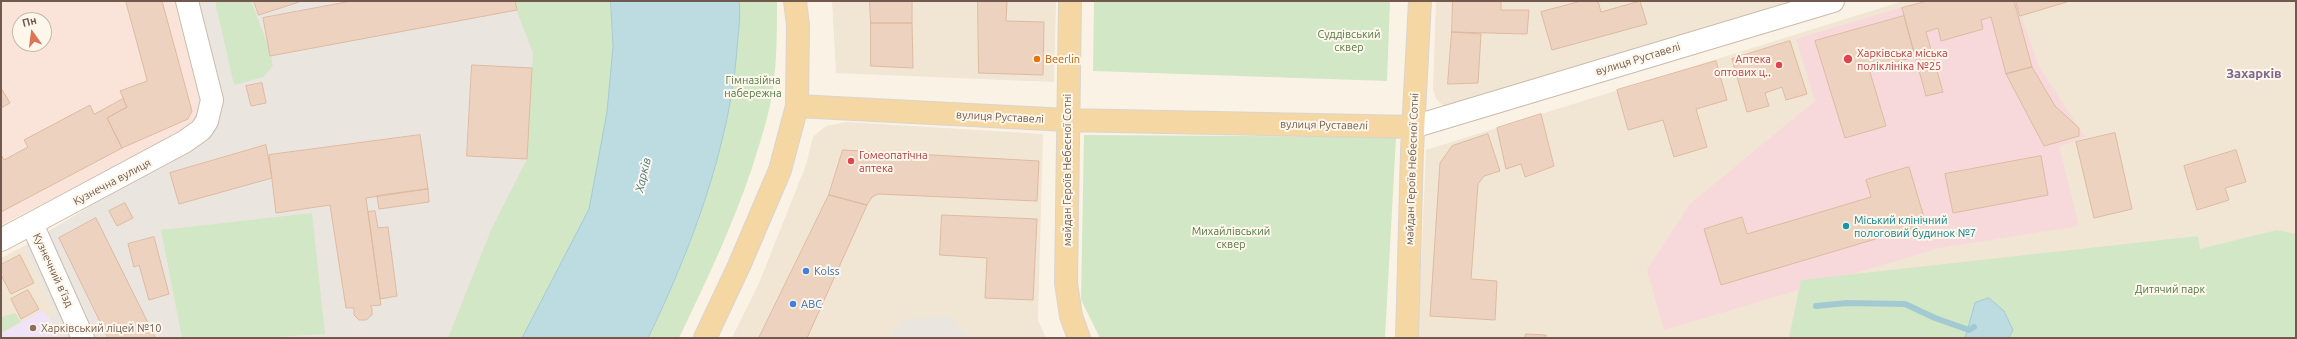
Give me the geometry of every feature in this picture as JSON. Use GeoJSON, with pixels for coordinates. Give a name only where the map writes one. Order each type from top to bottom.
{"type":"FeatureCollection","features":[{"type":"Feature","properties":{"kind":"main road"},"geometry":{"type":"LineString","coordinates":[[705,338],[739,266],[780,170],[797,106],[798,25],[795,1]]}},
{"type":"Feature","properties":{"kind":"main road","name":"майдан Героїв Небесної Сотні"},"geometry":{"type":"LineString","coordinates":[[1070,1],[1067,120],[1066,283],[1071,316],[1079,338]]}},
{"type":"Feature","properties":{"kind":"main road","name":"майдан Героїв Небесної Сотні"},"geometry":{"type":"LineString","coordinates":[[1407,338],[1413,127],[1420,1]]}},
{"type":"Feature","properties":{"kind":"main road","name":"вулиця Руставелі"},"geometry":{"type":"LineString","coordinates":[[797,106],[1067,120],[1413,127]]}},
{"type":"Feature","properties":{"kind":"street","name":"Кузнечна вулиця"},"geometry":{"type":"LineString","coordinates":[[1,240],[184,142],[201,130],[211,111],[212,100],[187,1]]}},
{"type":"Feature","properties":{"kind":"street","name":"вулиця Руставелі"},"geometry":{"type":"LineString","coordinates":[[1413,127],[1833,1]]}},
{"type":"Feature","properties":{"kind":"street","name":"Кузнечний в’їзд"},"geometry":{"type":"LineString","coordinates":[[32,224],[83,338]]}},
{"type":"Feature","properties":{"kind":"shaded area"},"geometry":{"type":"Polygon","coordinates":[[[1,1],[175,1],[206,118],[190,129],[1,225],[1,1]]]}},
{"type":"Feature","properties":{"kind":"shaded area"},"geometry":{"type":"Polygon","coordinates":[[[195,1],[611,1],[613,47],[607,112],[589,209],[522,338],[61,338],[48,317],[55,313],[24,246],[211,133],[195,1]]]}},
{"type":"Feature","properties":{"kind":"shaded area"},"geometry":{"type":"Polygon","coordinates":[[[832,1],[1056,1],[1054,82],[836,73],[832,1]]]}},
{"type":"Feature","properties":{"kind":"shaded area"},"geometry":{"type":"Polygon","coordinates":[[[1436,1],[1801,1],[1446,108],[1436,99],[1433,89],[1436,1]]]}},
{"type":"Feature","properties":{"kind":"shaded area"},"geometry":{"type":"Polygon","coordinates":[[[1903,1],[2296,1],[2296,338],[1418,338],[1426,150],[1903,1]]]}},
{"type":"Feature","properties":{"kind":"shaded area"},"geometry":{"type":"Polygon","coordinates":[[[1923,1],[2016,1],[2039,67],[2085,137],[2059,147],[2079,226],[1939,248],[1664,330],[1647,270],[1690,204],[1815,101],[1796,39],[1923,1]]]}},
{"type":"Feature","properties":{"kind":"shaded area"},"geometry":{"type":"Polygon","coordinates":[[[847,122],[1043,134],[1038,320],[1046,338],[732,338],[759,283],[806,165],[813,137],[826,126],[847,122]]]}},
{"type":"Feature","properties":{"kind":"shaded area"},"geometry":{"type":"Polygon","coordinates":[[[24,246],[55,313],[13,338],[1,338],[1,258],[24,246]]]}},
{"type":"Feature","properties":{"kind":"shaded area","name":"Харківський ліцей №10"},"geometry":{"type":"Polygon","coordinates":[[[43,310],[61,338],[1,338],[1,334],[43,310]]]}},
{"type":"Feature","properties":{"kind":"shaded area"},"geometry":{"type":"Polygon","coordinates":[[[951,317],[969,338],[886,338],[906,319],[951,317]]]}},
{"type":"Feature","properties":{"kind":"green space"},"geometry":{"type":"Polygon","coordinates":[[[215,1],[251,1],[269,48],[273,66],[263,77],[234,85],[215,1]]]}},
{"type":"Feature","properties":{"kind":"green space"},"geometry":{"type":"Polygon","coordinates":[[[513,1],[611,1],[613,47],[607,112],[589,209],[522,338],[448,338],[491,230],[527,159],[533,53],[513,1]]]}},
{"type":"Feature","properties":{"kind":"green space","name":"Гімназійна набережна"},"geometry":{"type":"Polygon","coordinates":[[[739,1],[777,1],[775,67],[773,89],[767,119],[752,168],[736,212],[709,275],[679,338],[648,338],[664,305],[693,234],[706,198],[717,160],[733,86],[740,13],[739,1]]]}},
{"type":"Feature","properties":{"kind":"green space","name":"Суддівський сквер"},"geometry":{"type":"Polygon","coordinates":[[[1094,1],[1390,1],[1387,81],[1093,71],[1094,1]]]}},
{"type":"Feature","properties":{"kind":"green space","name":"Михайлівський сквер"},"geometry":{"type":"Polygon","coordinates":[[[1084,135],[1396,137],[1385,338],[1100,338],[1081,300],[1084,135]]]}},
{"type":"Feature","properties":{"kind":"green space"},"geometry":{"type":"Polygon","coordinates":[[[312,213],[325,334],[256,338],[182,338],[161,230],[312,213]]]}},
{"type":"Feature","properties":{"kind":"green space","name":"Дитячий парк"},"geometry":{"type":"Polygon","coordinates":[[[2277,230],[2296,234],[2296,338],[1789,338],[1801,280],[2198,236],[2200,249],[2277,230]]]}},
{"type":"Feature","properties":{"kind":"green space"},"geometry":{"type":"Polygon","coordinates":[[[15,313],[21,322],[1,333],[1,317],[15,313]]]}},
{"type":"Feature","properties":{"kind":"water","name":"Харків"},"geometry":{"type":"Polygon","coordinates":[[[611,1],[739,1],[740,13],[733,86],[717,160],[706,198],[693,234],[664,305],[648,338],[522,338],[589,209],[607,112],[613,47],[611,1]]]}},
{"type":"Feature","properties":{"kind":"water"},"geometry":{"type":"Polygon","coordinates":[[[1989,298],[2004,311],[2013,330],[2009,338],[1965,338],[1975,303],[1989,298]]]}},
{"type":"Feature","properties":{"kind":"building"},"geometry":{"type":"Polygon","coordinates":[[[126,1],[162,1],[192,111],[188,119],[122,148],[107,118],[127,107],[120,91],[147,81],[126,1]]]}},
{"type":"Feature","properties":{"kind":"building"},"geometry":{"type":"Polygon","coordinates":[[[254,1],[298,1],[299,2],[259,15],[254,1]]]}},
{"type":"Feature","properties":{"kind":"building"},"geometry":{"type":"Polygon","coordinates":[[[352,1],[515,1],[517,10],[270,56],[263,18],[352,1]]]}},
{"type":"Feature","properties":{"kind":"building"},"geometry":{"type":"Polygon","coordinates":[[[870,1],[912,1],[912,23],[871,23],[870,1]]]}},
{"type":"Feature","properties":{"kind":"building"},"geometry":{"type":"Polygon","coordinates":[[[978,1],[1007,1],[1006,21],[1044,22],[1043,75],[979,73],[978,1]]]}},
{"type":"Feature","properties":{"kind":"building"},"geometry":{"type":"Polygon","coordinates":[[[1453,1],[1501,1],[1501,10],[1529,10],[1527,34],[1452,32],[1453,1]]]}},
{"type":"Feature","properties":{"kind":"building"},"geometry":{"type":"Polygon","coordinates":[[[1582,1],[1598,1],[1601,12],[1640,1],[1647,24],[1552,50],[1541,12],[1582,1]]]}},
{"type":"Feature","properties":{"kind":"building"},"geometry":{"type":"Polygon","coordinates":[[[1928,1],[2014,1],[2032,67],[2006,74],[1991,17],[1981,20],[1983,29],[1941,41],[1938,28],[1926,32],[1943,92],[1926,96],[1902,8],[1928,1]]]}},
{"type":"Feature","properties":{"kind":"building"},"geometry":{"type":"Polygon","coordinates":[[[2016,1],[2070,1],[2020,16],[2016,1]]]}},
{"type":"Feature","properties":{"kind":"building"},"geometry":{"type":"Polygon","coordinates":[[[1904,16],[1915,57],[1869,69],[1886,126],[1845,138],[1815,41],[1904,16]]]}},
{"type":"Feature","properties":{"kind":"building"},"geometry":{"type":"Polygon","coordinates":[[[871,23],[912,23],[913,68],[871,66],[871,23]]]}},
{"type":"Feature","properties":{"kind":"building"},"geometry":{"type":"Polygon","coordinates":[[[1452,32],[1481,34],[1478,83],[1448,84],[1452,32]]]}},
{"type":"Feature","properties":{"kind":"building"},"geometry":{"type":"Polygon","coordinates":[[[1790,41],[1807,94],[1786,100],[1782,87],[1765,93],[1769,106],[1747,112],[1732,59],[1790,41]]]}},
{"type":"Feature","properties":{"kind":"building"},"geometry":{"type":"Polygon","coordinates":[[[1716,61],[1727,100],[1696,109],[1707,147],[1674,157],[1663,120],[1628,130],[1617,90],[1716,61]]]}},
{"type":"Feature","properties":{"kind":"building"},"geometry":{"type":"Polygon","coordinates":[[[472,65],[532,68],[527,159],[467,156],[472,65]]]}},
{"type":"Feature","properties":{"kind":"building"},"geometry":{"type":"Polygon","coordinates":[[[2032,67],[2055,106],[2079,128],[2079,136],[2044,146],[2006,74],[2032,67]]]}},
{"type":"Feature","properties":{"kind":"building"},"geometry":{"type":"Polygon","coordinates":[[[262,83],[266,103],[251,106],[246,86],[262,83]]]}},
{"type":"Feature","properties":{"kind":"building"},"geometry":{"type":"Polygon","coordinates":[[[1,88],[10,103],[1,108],[1,88]]]}},
{"type":"Feature","properties":{"kind":"building"},"geometry":{"type":"Polygon","coordinates":[[[123,99],[127,107],[107,118],[122,148],[1,212],[1,155],[4,160],[28,147],[24,140],[90,105],[94,114],[123,99]]]}},
{"type":"Feature","properties":{"kind":"building"},"geometry":{"type":"Polygon","coordinates":[[[1541,114],[1554,166],[1525,177],[1521,164],[1506,169],[1497,128],[1541,114]]]}},
{"type":"Feature","properties":{"kind":"building"},"geometry":{"type":"Polygon","coordinates":[[[2115,133],[2132,209],[2094,218],[2076,142],[2115,133]]]}},
{"type":"Feature","properties":{"kind":"building"},"geometry":{"type":"Polygon","coordinates":[[[1488,134],[1500,171],[1484,176],[1478,184],[1471,279],[1497,281],[1495,320],[1430,316],[1440,163],[1452,146],[1488,134]]]}},
{"type":"Feature","properties":{"kind":"building"},"geometry":{"type":"Polygon","coordinates":[[[420,135],[428,189],[366,198],[381,305],[370,306],[372,308],[372,315],[366,320],[359,320],[354,315],[354,308],[346,308],[330,205],[276,213],[269,155],[420,135]]]}},
{"type":"Feature","properties":{"kind":"building"},"geometry":{"type":"Polygon","coordinates":[[[266,145],[272,178],[179,204],[170,173],[266,145]]]}},
{"type":"Feature","properties":{"kind":"building"},"geometry":{"type":"Polygon","coordinates":[[[843,150],[1039,161],[1037,201],[878,194],[872,197],[867,205],[829,195],[843,150]]]}},
{"type":"Feature","properties":{"kind":"building"},"geometry":{"type":"Polygon","coordinates":[[[2236,150],[2246,182],[2225,188],[2229,200],[2197,210],[2184,166],[2236,150]]]}},
{"type":"Feature","properties":{"kind":"building"},"geometry":{"type":"Polygon","coordinates":[[[2041,156],[2048,195],[1953,213],[1945,174],[2041,156]]]}},
{"type":"Feature","properties":{"kind":"building","name":"Міський клінічний пологовий будинок №7"},"geometry":{"type":"Polygon","coordinates":[[[1909,167],[1926,224],[1721,285],[1704,229],[1742,217],[1747,234],[1871,197],[1866,180],[1909,167]]]}},
{"type":"Feature","properties":{"kind":"building"},"geometry":{"type":"Polygon","coordinates":[[[428,189],[429,202],[379,209],[377,196],[428,189]]]}},
{"type":"Feature","properties":{"kind":"building"},"geometry":{"type":"Polygon","coordinates":[[[829,195],[867,205],[807,338],[759,338],[829,195]]]}},
{"type":"Feature","properties":{"kind":"building"},"geometry":{"type":"Polygon","coordinates":[[[125,203],[133,218],[117,226],[109,211],[125,203]]]}},
{"type":"Feature","properties":{"kind":"building"},"geometry":{"type":"Polygon","coordinates":[[[375,211],[378,228],[388,227],[397,296],[380,299],[368,212],[375,211]]]}},
{"type":"Feature","properties":{"kind":"building"},"geometry":{"type":"Polygon","coordinates":[[[942,215],[1037,219],[1033,300],[985,298],[987,258],[940,255],[942,215]]]}},
{"type":"Feature","properties":{"kind":"building"},"geometry":{"type":"Polygon","coordinates":[[[96,218],[155,337],[153,338],[108,338],[59,238],[96,218]]]}},
{"type":"Feature","properties":{"kind":"building"},"geometry":{"type":"Polygon","coordinates":[[[154,237],[169,294],[149,300],[139,265],[134,267],[128,244],[154,237]]]}},
{"type":"Feature","properties":{"kind":"building"},"geometry":{"type":"Polygon","coordinates":[[[20,255],[34,283],[11,294],[1,275],[1,265],[20,255]]]}},
{"type":"Feature","properties":{"kind":"building"},"geometry":{"type":"Polygon","coordinates":[[[28,290],[39,309],[21,319],[11,299],[28,290]]]}},
{"type":"Feature","properties":{"kind":"building"},"geometry":{"type":"Polygon","coordinates":[[[1526,334],[1546,335],[1546,338],[1525,338],[1526,334]]]}},
{"type":"Feature","properties":{"kind":"waterway"},"geometry":{"type":"LineString","coordinates":[[1816,306],[1847,303],[1905,304],[1935,318],[1969,330],[1974,327]]}},
{"type":"Feature","properties":{"kind":"place","name":"Beеrlin"},"geometry":{"type":"Point","coordinates":[1037,59]}},
{"type":"Feature","properties":{"kind":"place","name":"Харківська міська поліклініка №25"},"geometry":{"type":"Point","coordinates":[1848,59]}},
{"type":"Feature","properties":{"kind":"place","name":"Аптека оптових ц‥"},"geometry":{"type":"Point","coordinates":[1779,65]}},
{"type":"Feature","properties":{"kind":"place","name":"Гомеопатічна аптека"},"geometry":{"type":"Point","coordinates":[851,161]}},
{"type":"Feature","properties":{"kind":"place","name":"Міський клінічний пологовий будинок №7"},"geometry":{"type":"Point","coordinates":[1846,226]}},
{"type":"Feature","properties":{"kind":"place","name":"Kolss"},"geometry":{"type":"Point","coordinates":[806,271]}},
{"type":"Feature","properties":{"kind":"place","name":"ABC"},"geometry":{"type":"Point","coordinates":[793,304]}},
{"type":"Feature","properties":{"kind":"place","name":"Харківський ліцей №10"},"geometry":{"type":"Point","coordinates":[33,328]}},
{"type":"Feature","properties":{"kind":"district","name":"Захарків"},"geometry":{"type":"Point","coordinates":[2254,74]}}]}
